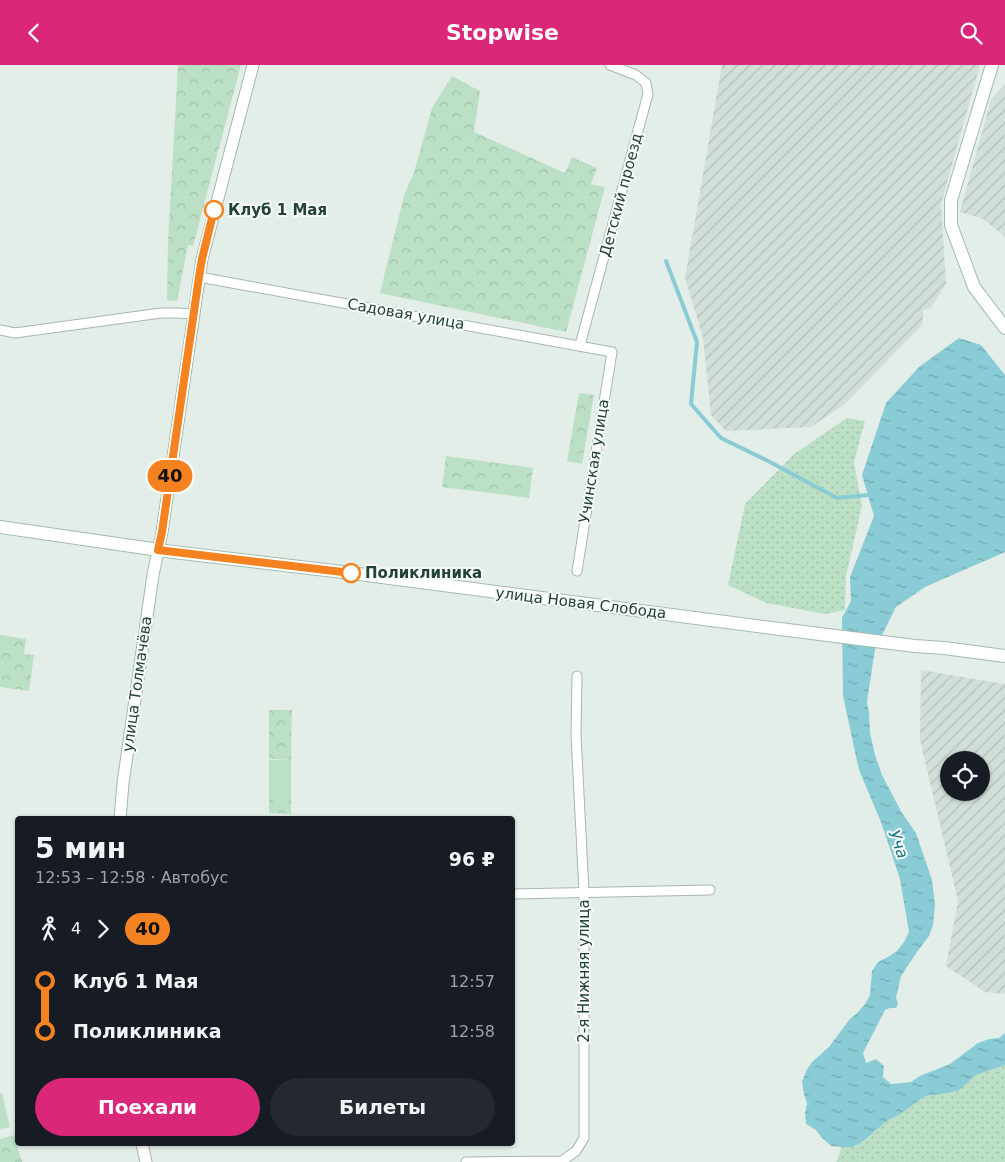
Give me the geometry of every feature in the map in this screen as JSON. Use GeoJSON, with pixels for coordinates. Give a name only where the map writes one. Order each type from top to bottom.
{"type":"FeatureCollection","features":[{"type":"Feature","properties":{"kind":"main road"},"geometry":{"type":"LineString","coordinates":[[992,65],[951,200],[951,225],[974,287],[1005,328]]}},
{"type":"Feature","properties":{"kind":"main road","name":"улица Новая Слобода"},"geometry":{"type":"LineString","coordinates":[[0,527],[158,550],[1005,656]]}},
{"type":"Feature","properties":{"kind":"street","name":"улица Толмачёва"},"geometry":{"type":"LineString","coordinates":[[120,816],[153,575],[162,532],[199,277],[253,65]]}},
{"type":"Feature","properties":{"kind":"street","name":"Детский проезд"},"geometry":{"type":"LineString","coordinates":[[580,345],[648,94],[646,83],[636,75],[610,65]]}},
{"type":"Feature","properties":{"kind":"street","name":"Садовая улица"},"geometry":{"type":"LineString","coordinates":[[199,277],[612,352]]}},
{"type":"Feature","properties":{"kind":"street"},"geometry":{"type":"LineString","coordinates":[[0,330],[15,333],[161,313],[194,314]]}},
{"type":"Feature","properties":{"kind":"street","name":"Учинская улица"},"geometry":{"type":"LineString","coordinates":[[577,571],[612,352]]}},
{"type":"Feature","properties":{"kind":"street","name":"2-я Нижняя улица"},"geometry":{"type":"LineString","coordinates":[[466,1162],[562,1161],[576,1151],[584,1138],[584,892],[576,735],[577,676]]}},
{"type":"Feature","properties":{"kind":"street"},"geometry":{"type":"LineString","coordinates":[[515,894],[710,890]]}},
{"type":"Feature","properties":{"kind":"street"},"geometry":{"type":"LineString","coordinates":[[142,1146],[146,1162]]}},
{"type":"Feature","properties":{"kind":"shaded area"},"geometry":{"type":"Polygon","coordinates":[[[722,65],[980,65],[941,204],[946,284],[931,308],[923,310],[923,324],[845,404],[811,427],[726,431],[711,415],[703,338],[685,278],[722,65]]]}},
{"type":"Feature","properties":{"kind":"shaded area"},"geometry":{"type":"Polygon","coordinates":[[[1005,85],[1005,237],[983,219],[960,212],[991,100],[1005,85]]]}},
{"type":"Feature","properties":{"kind":"shaded area"},"geometry":{"type":"Polygon","coordinates":[[[921,670],[1005,684],[1005,994],[985,992],[946,966],[958,901],[920,740],[921,670]]]}},
{"type":"Feature","properties":{"kind":"green space"},"geometry":{"type":"Polygon","coordinates":[[[178,65],[241,65],[193,246],[188,245],[177,301],[167,300],[168,241],[178,65]]]}},
{"type":"Feature","properties":{"kind":"green space"},"geometry":{"type":"Polygon","coordinates":[[[452,76],[480,91],[474,132],[565,173],[572,157],[597,168],[591,184],[605,187],[566,332],[380,293],[404,196],[414,172],[432,108],[452,76]]]}},
{"type":"Feature","properties":{"kind":"green space"},"geometry":{"type":"Polygon","coordinates":[[[579,393],[594,395],[582,464],[567,461],[579,393]]]}},
{"type":"Feature","properties":{"kind":"green space"},"geometry":{"type":"Polygon","coordinates":[[[847,418],[865,421],[854,462],[862,506],[846,576],[845,610],[826,614],[766,603],[728,585],[745,504],[794,454],[847,418]]]}},
{"type":"Feature","properties":{"kind":"green space"},"geometry":{"type":"Polygon","coordinates":[[[446,456],[533,468],[529,498],[442,487],[446,456]]]}},
{"type":"Feature","properties":{"kind":"green space"},"geometry":{"type":"Polygon","coordinates":[[[0,635],[26,639],[24,654],[34,655],[29,691],[0,687],[0,635]]]}},
{"type":"Feature","properties":{"kind":"green space"},"geometry":{"type":"Polygon","coordinates":[[[269,710],[292,710],[291,760],[269,759],[269,710]]]}},
{"type":"Feature","properties":{"kind":"green space"},"geometry":{"type":"Polygon","coordinates":[[[269,760],[291,760],[291,797],[269,797],[269,760]]]}},
{"type":"Feature","properties":{"kind":"green space"},"geometry":{"type":"Polygon","coordinates":[[[269,797],[291,797],[291,814],[269,813],[269,797]]]}},
{"type":"Feature","properties":{"kind":"green space"},"geometry":{"type":"Polygon","coordinates":[[[1005,1065],[1005,1162],[836,1162],[842,1147],[853,1147],[862,1142],[888,1120],[899,1115],[925,1096],[967,1083],[976,1075],[1005,1065]]]}},
{"type":"Feature","properties":{"kind":"green space"},"geometry":{"type":"Polygon","coordinates":[[[0,1093],[2,1093],[10,1127],[0,1129],[0,1093]]]}},
{"type":"Feature","properties":{"kind":"green space"},"geometry":{"type":"Polygon","coordinates":[[[14,1135],[15,1146],[17,1146],[22,1162],[0,1162],[0,1139],[14,1135]]]}},
{"type":"Feature","properties":{"kind":"water","name":"Уча"},"geometry":{"type":"Polygon","coordinates":[[[959,338],[981,345],[1005,375],[1005,552],[925,587],[896,607],[875,649],[867,702],[870,733],[875,755],[882,775],[902,813],[916,833],[932,880],[935,905],[933,925],[929,936],[901,976],[896,998],[898,1003],[896,1008],[885,1010],[863,1053],[866,1063],[876,1059],[884,1066],[883,1077],[891,1084],[911,1082],[920,1076],[950,1064],[978,1043],[999,1038],[1005,1033],[1005,1065],[976,1075],[959,1090],[925,1096],[899,1115],[888,1120],[862,1142],[853,1147],[831,1146],[816,1130],[806,1124],[807,1103],[802,1082],[806,1071],[865,1004],[870,995],[872,971],[878,962],[897,951],[909,932],[900,879],[881,822],[859,770],[843,696],[842,618],[851,601],[850,577],[874,516],[862,475],[886,403],[919,367],[959,338]]]}},
{"type":"Feature","properties":{"kind":"waterway"},"geometry":{"type":"LineString","coordinates":[[666,261],[697,342],[691,404],[721,438],[837,498],[868,495]]}},
{"type":"Feature","properties":{"kind":"bus line","name":"40"},"geometry":{"type":"LineString","coordinates":[[214,210],[199,277],[158,550],[351,573]]}},
{"type":"Feature","properties":{"kind":"place","name":"Клуб 1 Мая"},"geometry":{"type":"Point","coordinates":[214,210]}},
{"type":"Feature","properties":{"kind":"place","name":"Поликлиника"},"geometry":{"type":"Point","coordinates":[351,573]}}]}
